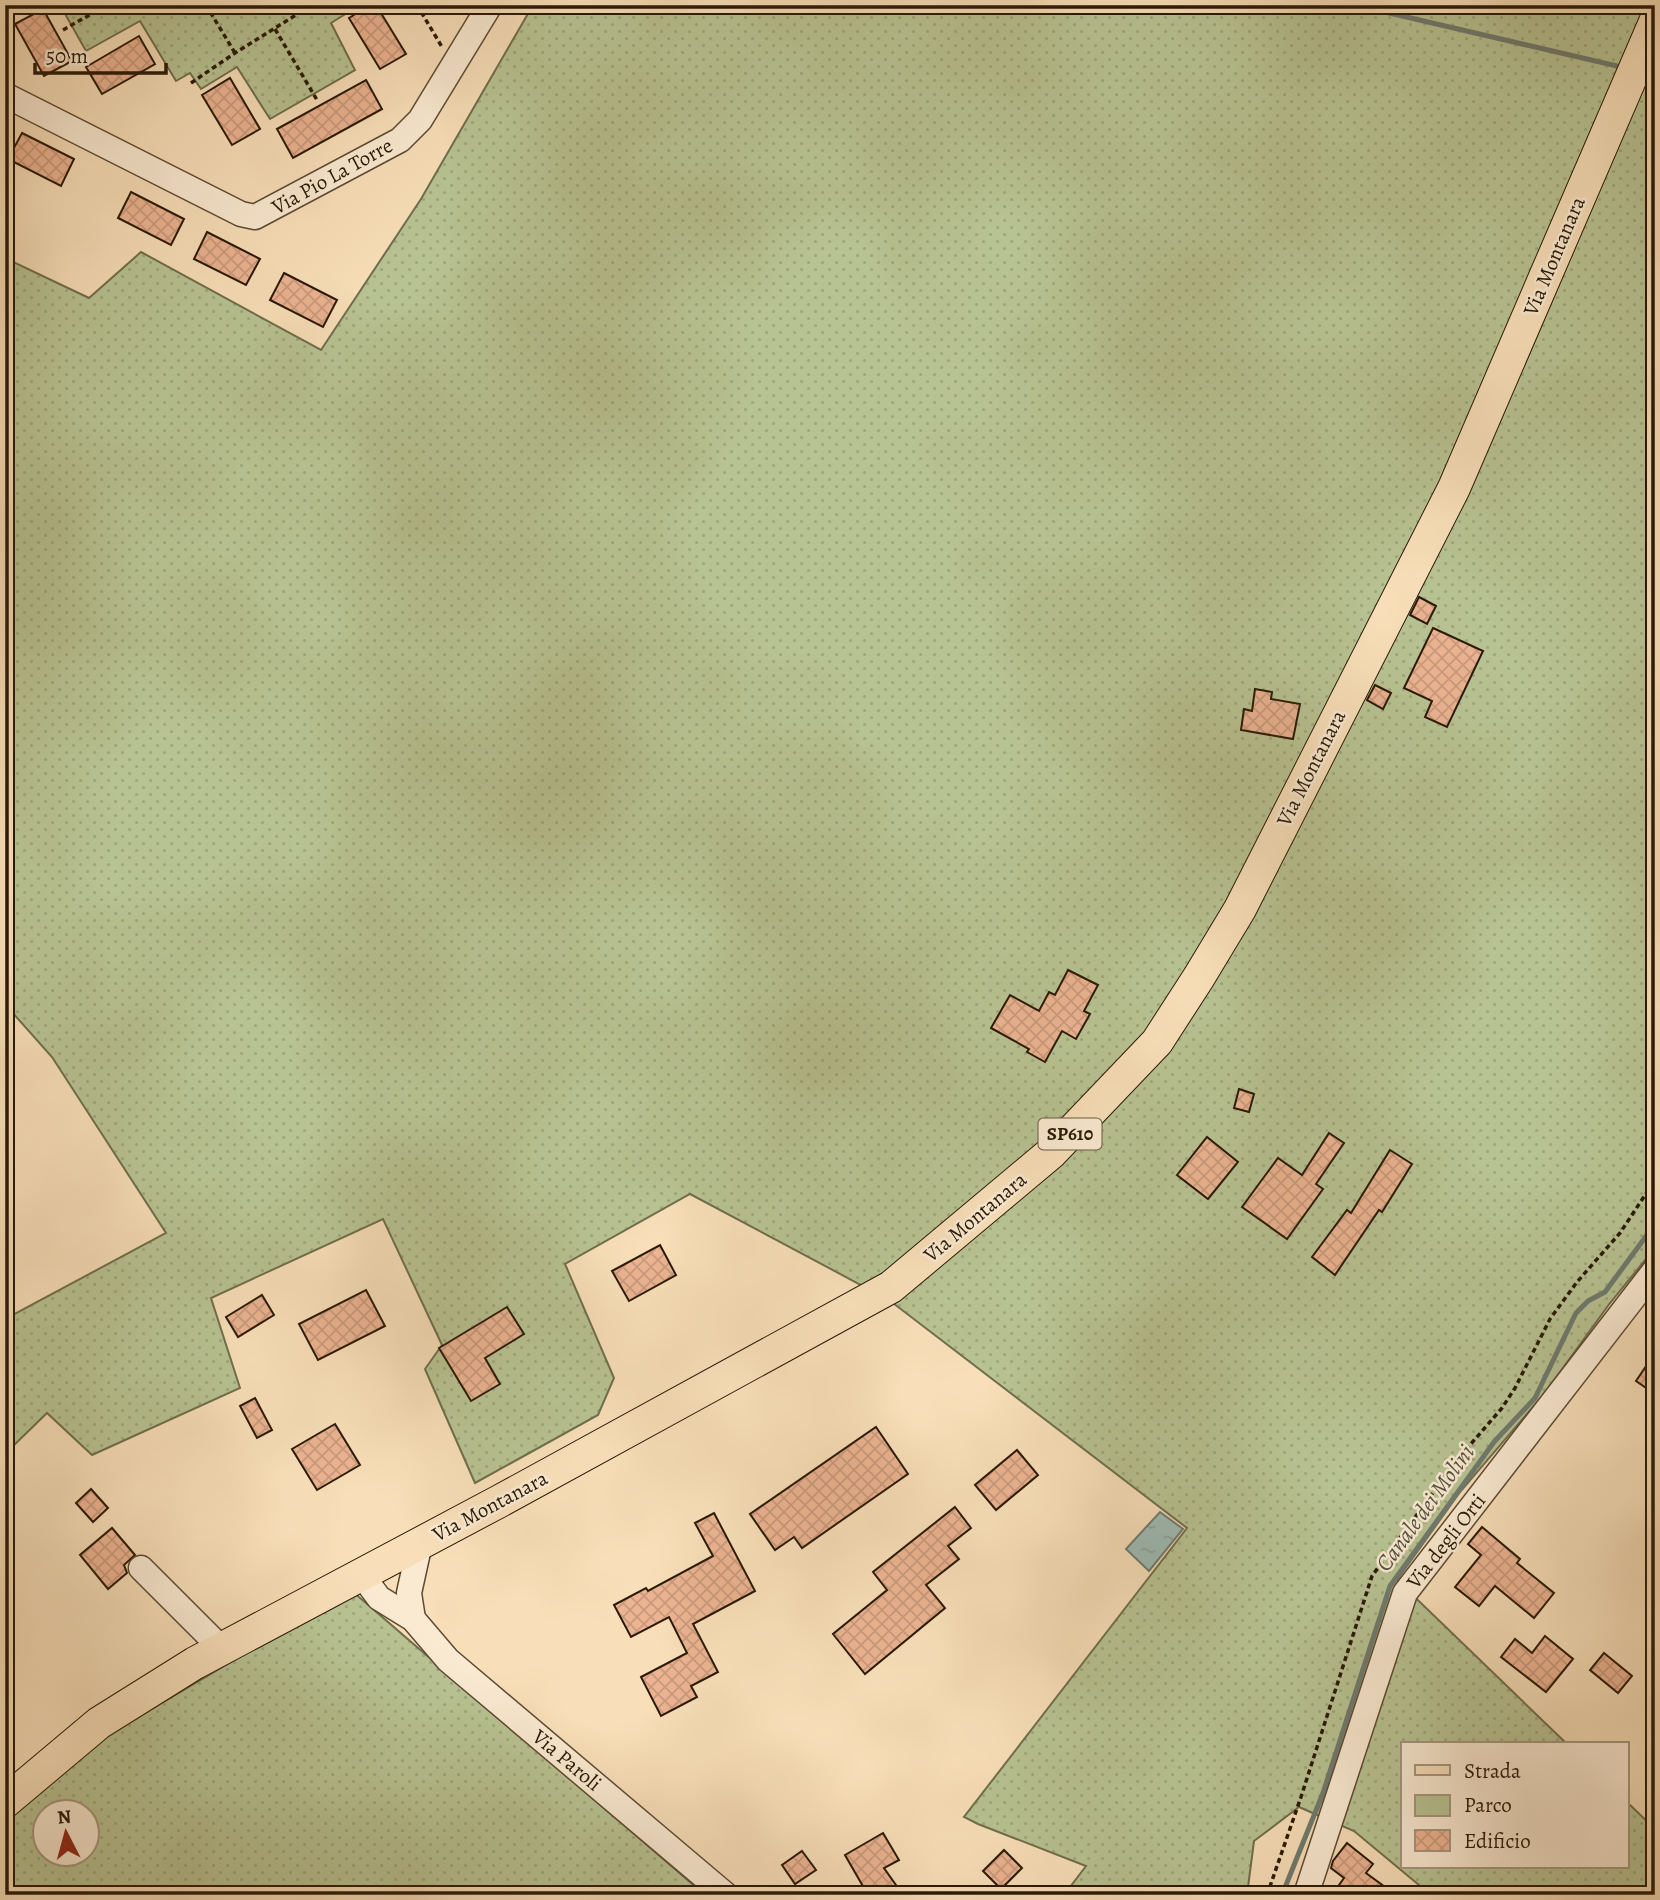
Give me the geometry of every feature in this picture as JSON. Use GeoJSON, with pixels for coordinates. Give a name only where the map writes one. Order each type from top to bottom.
{"type":"FeatureCollection","features":[{"type":"Feature","properties":{"kind":"main road","name":"Via Montanara"},"geometry":{"type":"LineString","coordinates":[[5,1802],[99,1723],[222,1649],[891,1287],[1051,1153],[1157,1042],[1240,909],[1454,488],[1655,22]]}},
{"type":"Feature","properties":{"kind":"street","name":"Via Pio La Torre"},"geometry":{"type":"LineString","coordinates":[[5,95],[241,214],[256,217],[400,140],[420,120],[490,5]]}},
{"type":"Feature","properties":{"kind":"street","name":"Via degli Orti"},"geometry":{"type":"LineString","coordinates":[[1306,1895],[1405,1593],[1655,1270]]}},
{"type":"Feature","properties":{"kind":"street"},"geometry":{"type":"LineString","coordinates":[[413,1619],[409,1593],[421,1543]]}},
{"type":"Feature","properties":{"kind":"street"},"geometry":{"type":"LineString","coordinates":[[141,1568],[222,1649]]}},
{"type":"Feature","properties":{"kind":"street"},"geometry":{"type":"LineString","coordinates":[[374,1568],[409,1593]]}},
{"type":"Feature","properties":{"kind":"street"},"geometry":{"type":"LineString","coordinates":[[374,1568],[379,1598],[413,1619]]}},
{"type":"Feature","properties":{"kind":"street","name":"Via Paroli"},"geometry":{"type":"LineString","coordinates":[[413,1619],[448,1660],[726,1895]]}},
{"type":"Feature","properties":{"kind":"path"},"geometry":{"type":"LineString","coordinates":[[63,30],[107,5]]}},
{"type":"Feature","properties":{"kind":"path"},"geometry":{"type":"LineString","coordinates":[[206,5],[235,53]]}},
{"type":"Feature","properties":{"kind":"path"},"geometry":{"type":"LineString","coordinates":[[191,83],[313,5]]}},
{"type":"Feature","properties":{"kind":"path"},"geometry":{"type":"LineString","coordinates":[[417,5],[445,52]]}},
{"type":"Feature","properties":{"kind":"path"},"geometry":{"type":"LineString","coordinates":[[275,29],[317,100]]}},
{"type":"Feature","properties":{"kind":"green space"},"geometry":{"type":"Polygon","coordinates":[[[60,5],[360,5],[331,23],[355,70],[270,119],[237,67],[201,89],[190,73],[176,81],[140,21],[86,51],[60,5]]]}},
{"type":"Feature","properties":{"kind":"green space"},"geometry":{"type":"Polygon","coordinates":[[[533,5],[1655,5],[1655,1248],[1610,1303],[1544,1394],[1460,1492],[1397,1580],[1565,1742],[1401,1742],[1401,1868],[1628,1868],[1628,1803],[1655,1829],[1655,1895],[1431,1895],[1354,1831],[1299,1807],[1254,1841],[1247,1895],[1064,1895],[1086,1866],[964,1817],[1187,1528],[889,1300],[690,1194],[565,1264],[614,1378],[598,1415],[475,1483],[425,1369],[442,1345],[383,1219],[211,1298],[240,1388],[92,1455],[47,1413],[5,1454],[5,1319],[166,1233],[52,1057],[11,1011],[5,1010],[5,258],[89,298],[141,252],[321,350],[421,199],[533,5]]]}},
{"type":"Feature","properties":{"kind":"green space"},"geometry":{"type":"Polygon","coordinates":[[[352,1591],[705,1895],[5,1895],[5,1816],[90,1741],[146,1712],[352,1591]]]}},
{"type":"Feature","properties":{"kind":"water"},"geometry":{"type":"Polygon","coordinates":[[[1160,1512],[1183,1529],[1149,1571],[1126,1549],[1160,1512]]]}},
{"type":"Feature","properties":{"kind":"building"},"geometry":{"type":"Polygon","coordinates":[[[370,5],[376,5],[406,54],[380,69],[349,18],[370,5]]]}},
{"type":"Feature","properties":{"kind":"building"},"geometry":{"type":"Polygon","coordinates":[[[43,9],[72,61],[44,76],[15,24],[43,9]]]}},
{"type":"Feature","properties":{"kind":"building"},"geometry":{"type":"Polygon","coordinates":[[[139,36],[155,64],[102,94],[86,67],[139,36]]]}},
{"type":"Feature","properties":{"kind":"building"},"geometry":{"type":"Polygon","coordinates":[[[230,78],[260,129],[232,145],[202,95],[230,78]]]}},
{"type":"Feature","properties":{"kind":"building"},"geometry":{"type":"Polygon","coordinates":[[[366,80],[382,109],[293,158],[277,129],[366,80]]]}},
{"type":"Feature","properties":{"kind":"building"},"geometry":{"type":"Polygon","coordinates":[[[22,133],[74,159],[61,186],[8,159],[22,133]]]}},
{"type":"Feature","properties":{"kind":"building"},"geometry":{"type":"Polygon","coordinates":[[[131,192],[184,219],[171,245],[118,218],[131,192]]]}},
{"type":"Feature","properties":{"kind":"building"},"geometry":{"type":"Polygon","coordinates":[[[207,232],[260,259],[246,285],[194,259],[207,232]]]}},
{"type":"Feature","properties":{"kind":"building"},"geometry":{"type":"Polygon","coordinates":[[[284,273],[337,300],[323,327],[270,300],[284,273]]]}},
{"type":"Feature","properties":{"kind":"building"},"geometry":{"type":"Polygon","coordinates":[[[1419,597],[1436,606],[1427,624],[1410,615],[1419,597]]]}},
{"type":"Feature","properties":{"kind":"building"},"geometry":{"type":"Polygon","coordinates":[[[1433,628],[1483,651],[1447,727],[1425,717],[1432,701],[1404,688],[1433,628]]]}},
{"type":"Feature","properties":{"kind":"building"},"geometry":{"type":"Polygon","coordinates":[[[1375,685],[1391,693],[1383,709],[1367,700],[1375,685]]]}},
{"type":"Feature","properties":{"kind":"building"},"geometry":{"type":"Polygon","coordinates":[[[1255,689],[1272,692],[1271,699],[1300,704],[1293,739],[1241,730],[1244,709],[1252,711],[1255,689]]]}},
{"type":"Feature","properties":{"kind":"building"},"geometry":{"type":"Polygon","coordinates":[[[1068,970],[1098,985],[1084,1011],[1090,1014],[1076,1039],[1062,1031],[1045,1062],[1027,1052],[1029,1049],[991,1028],[1010,995],[1039,1011],[1049,992],[1055,995],[1068,970]]]}},
{"type":"Feature","properties":{"kind":"building"},"geometry":{"type":"Polygon","coordinates":[[[1239,1089],[1254,1094],[1249,1112],[1234,1108],[1239,1089]]]}},
{"type":"Feature","properties":{"kind":"building"},"geometry":{"type":"Polygon","coordinates":[[[1329,1133],[1344,1143],[1316,1184],[1323,1189],[1287,1239],[1242,1207],[1278,1158],[1302,1175],[1329,1133]]]}},
{"type":"Feature","properties":{"kind":"building"},"geometry":{"type":"Polygon","coordinates":[[[1207,1137],[1238,1162],[1208,1199],[1177,1175],[1207,1137]]]}},
{"type":"Feature","properties":{"kind":"building"},"geometry":{"type":"Polygon","coordinates":[[[1390,1150],[1412,1164],[1382,1212],[1379,1210],[1335,1275],[1312,1257],[1347,1210],[1351,1213],[1390,1150]]]}},
{"type":"Feature","properties":{"kind":"building"},"geometry":{"type":"Polygon","coordinates":[[[660,1245],[676,1275],[629,1301],[612,1271],[660,1245]]]}},
{"type":"Feature","properties":{"kind":"building"},"geometry":{"type":"Polygon","coordinates":[[[366,1290],[385,1326],[318,1360],[299,1324],[366,1290]]]}},
{"type":"Feature","properties":{"kind":"building"},"geometry":{"type":"Polygon","coordinates":[[[262,1295],[274,1315],[238,1337],[226,1317],[262,1295]]]}},
{"type":"Feature","properties":{"kind":"building"},"geometry":{"type":"Polygon","coordinates":[[[507,1307],[524,1334],[485,1358],[500,1384],[471,1401],[439,1348],[507,1307]]]}},
{"type":"Feature","properties":{"kind":"building"},"geometry":{"type":"Polygon","coordinates":[[[1655,1353],[1655,1394],[1636,1381],[1655,1353]]]}},
{"type":"Feature","properties":{"kind":"building"},"geometry":{"type":"Polygon","coordinates":[[[255,1398],[272,1430],[257,1438],[240,1406],[255,1398]]]}},
{"type":"Feature","properties":{"kind":"building"},"geometry":{"type":"Polygon","coordinates":[[[335,1424],[360,1465],[317,1490],[292,1449],[335,1424]]]}},
{"type":"Feature","properties":{"kind":"building"},"geometry":{"type":"Polygon","coordinates":[[[876,1427],[908,1474],[802,1548],[794,1537],[775,1550],[750,1514],[876,1427]]]}},
{"type":"Feature","properties":{"kind":"building"},"geometry":{"type":"Polygon","coordinates":[[[1017,1450],[1038,1475],[996,1510],[975,1485],[1017,1450]]]}},
{"type":"Feature","properties":{"kind":"building"},"geometry":{"type":"Polygon","coordinates":[[[91,1489],[108,1508],[93,1522],[76,1503],[91,1489]]]}},
{"type":"Feature","properties":{"kind":"building"},"geometry":{"type":"Polygon","coordinates":[[[955,1507],[971,1528],[948,1546],[959,1559],[926,1585],[945,1608],[865,1674],[833,1634],[887,1590],[873,1572],[955,1507]]]}},
{"type":"Feature","properties":{"kind":"building"},"geometry":{"type":"Polygon","coordinates":[[[714,1513],[755,1591],[693,1624],[718,1672],[691,1686],[697,1697],[661,1716],[641,1677],[687,1653],[669,1617],[631,1637],[614,1605],[646,1588],[648,1591],[713,1556],[695,1523],[714,1513]]]}},
{"type":"Feature","properties":{"kind":"building"},"geometry":{"type":"Polygon","coordinates":[[[1482,1527],[1520,1559],[1517,1563],[1554,1593],[1534,1618],[1495,1586],[1479,1606],[1455,1587],[1481,1555],[1468,1544],[1482,1527]]]}},
{"type":"Feature","properties":{"kind":"building"},"geometry":{"type":"Polygon","coordinates":[[[112,1528],[135,1555],[124,1565],[127,1573],[108,1589],[80,1555],[112,1528]]]}},
{"type":"Feature","properties":{"kind":"building"},"geometry":{"type":"Polygon","coordinates":[[[1545,1636],[1573,1659],[1546,1692],[1501,1657],[1515,1639],[1532,1653],[1545,1636]]]}},
{"type":"Feature","properties":{"kind":"building"},"geometry":{"type":"Polygon","coordinates":[[[1604,1653],[1632,1676],[1618,1693],[1590,1670],[1604,1653]]]}},
{"type":"Feature","properties":{"kind":"building"},"geometry":{"type":"Polygon","coordinates":[[[883,1833],[899,1860],[884,1868],[903,1895],[868,1895],[845,1855],[883,1833]]]}},
{"type":"Feature","properties":{"kind":"building"},"geometry":{"type":"Polygon","coordinates":[[[1347,1843],[1373,1864],[1366,1873],[1396,1895],[1332,1895],[1344,1878],[1331,1868],[1333,1861],[1347,1843]]]}},
{"type":"Feature","properties":{"kind":"building"},"geometry":{"type":"Polygon","coordinates":[[[1004,1850],[1022,1868],[1001,1889],[983,1871],[1004,1850]]]}},
{"type":"Feature","properties":{"kind":"building"},"geometry":{"type":"Polygon","coordinates":[[[802,1851],[816,1870],[795,1884],[782,1865],[802,1851]]]}},
{"type":"Feature","properties":{"kind":"waterway"},"geometry":{"type":"LineString","coordinates":[[1355,5],[1617,66]]}},
{"type":"Feature","properties":{"kind":"waterway","name":"Canale dei Molini"},"geometry":{"type":"LineString","coordinates":[[1282,1895],[1323,1793],[1390,1586],[1494,1442],[1535,1398],[1576,1313],[1588,1301],[1605,1292],[1655,1224]]}}]}
